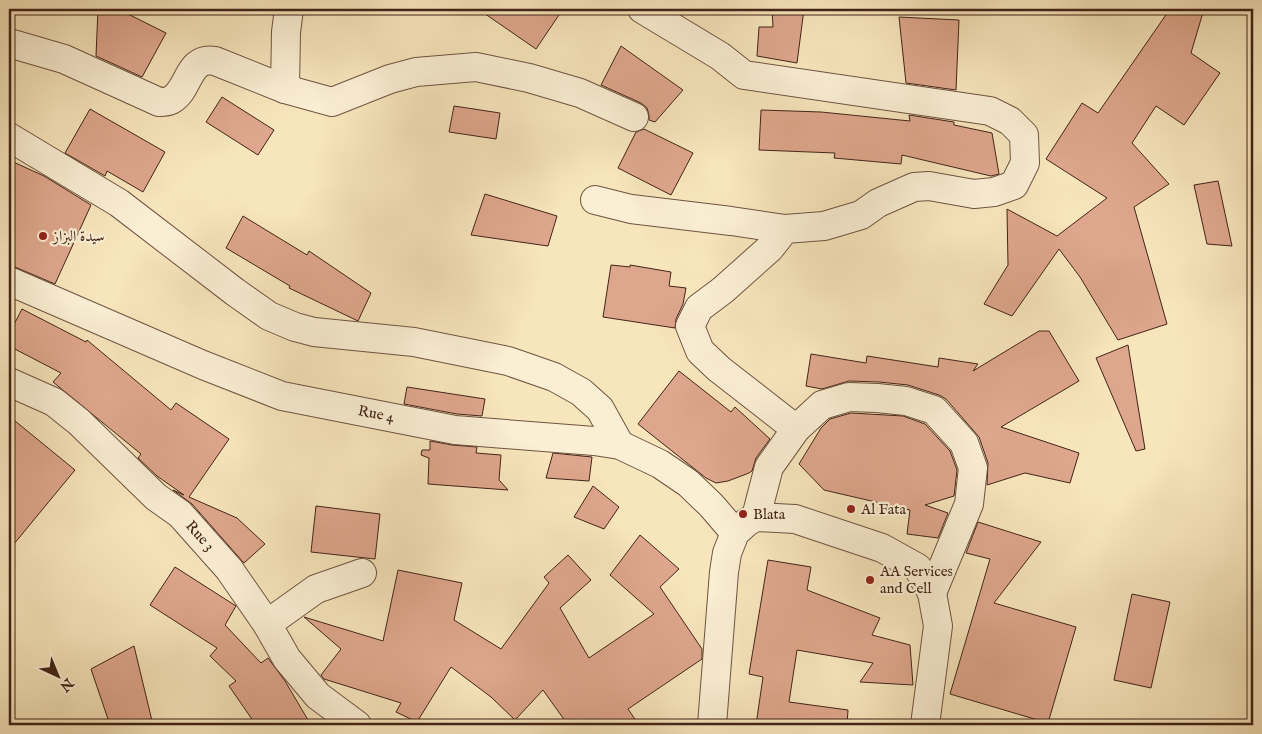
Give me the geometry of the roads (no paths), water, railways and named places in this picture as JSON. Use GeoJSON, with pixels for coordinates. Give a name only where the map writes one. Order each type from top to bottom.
{"type":"FeatureCollection","features":[{"type":"Feature","properties":{"kind":"street"},"geometry":{"type":"LineString","coordinates":[[285,89],[286,32],[290,9]]}},
{"type":"Feature","properties":{"kind":"street"},"geometry":{"type":"LineString","coordinates":[[595,200],[631,210],[785,229],[824,226],[861,215],[878,203],[914,187],[929,186],[974,194],[994,192],[1014,185],[1025,163],[1024,135],[1010,121],[990,111],[744,75],[720,56],[642,9]]}},
{"type":"Feature","properties":{"kind":"street"},"geometry":{"type":"LineString","coordinates":[[9,43],[64,59],[159,102],[171,100],[176,96],[190,73],[200,63],[207,60],[215,61],[285,89],[332,102],[390,78],[416,72],[476,67],[529,78],[580,93],[634,117]]}},
{"type":"Feature","properties":{"kind":"street"},"geometry":{"type":"LineString","coordinates":[[9,137],[119,203],[269,316],[295,327],[314,332],[414,342],[508,361],[554,377],[581,392],[600,409],[620,445]]}},
{"type":"Feature","properties":{"kind":"street"},"geometry":{"type":"LineString","coordinates":[[785,229],[770,248],[723,290],[699,308],[690,326],[700,351],[719,369],[796,429]]}},
{"type":"Feature","properties":{"kind":"street","name":"Rue 4"},"geometry":{"type":"LineString","coordinates":[[9,281],[203,365],[282,396],[455,430],[594,441],[620,445],[660,464],[688,483],[711,505],[745,525]]}},
{"type":"Feature","properties":{"kind":"street","name":"Rue 3"},"geometry":{"type":"LineString","coordinates":[[9,382],[54,402],[79,422],[156,497],[180,514],[229,569],[267,624],[287,659],[318,696],[358,725]]}},
{"type":"Feature","properties":{"kind":"street"},"geometry":{"type":"LineString","coordinates":[[712,725],[727,553],[745,525],[769,467],[796,429],[822,405],[849,397],[906,401],[934,410],[964,443],[973,468],[969,504],[932,593]]}},
{"type":"Feature","properties":{"kind":"street"},"geometry":{"type":"LineString","coordinates":[[745,525],[795,519],[882,548],[918,568],[932,593],[938,626],[926,725]]}},
{"type":"Feature","properties":{"kind":"street"},"geometry":{"type":"LineString","coordinates":[[267,624],[316,590],[362,573]]}},
{"type":"Feature","properties":{"kind":"place","name":"سيدة البزاز"},"geometry":{"type":"Point","coordinates":[43,236]}},
{"type":"Feature","properties":{"kind":"place","name":"Al Fata"},"geometry":{"type":"Point","coordinates":[851,509]}},
{"type":"Feature","properties":{"kind":"place","name":"Blata"},"geometry":{"type":"Point","coordinates":[743,514]}},
{"type":"Feature","properties":{"kind":"place","name":"AA Services and Cell"},"geometry":{"type":"Point","coordinates":[870,580]}}]}
